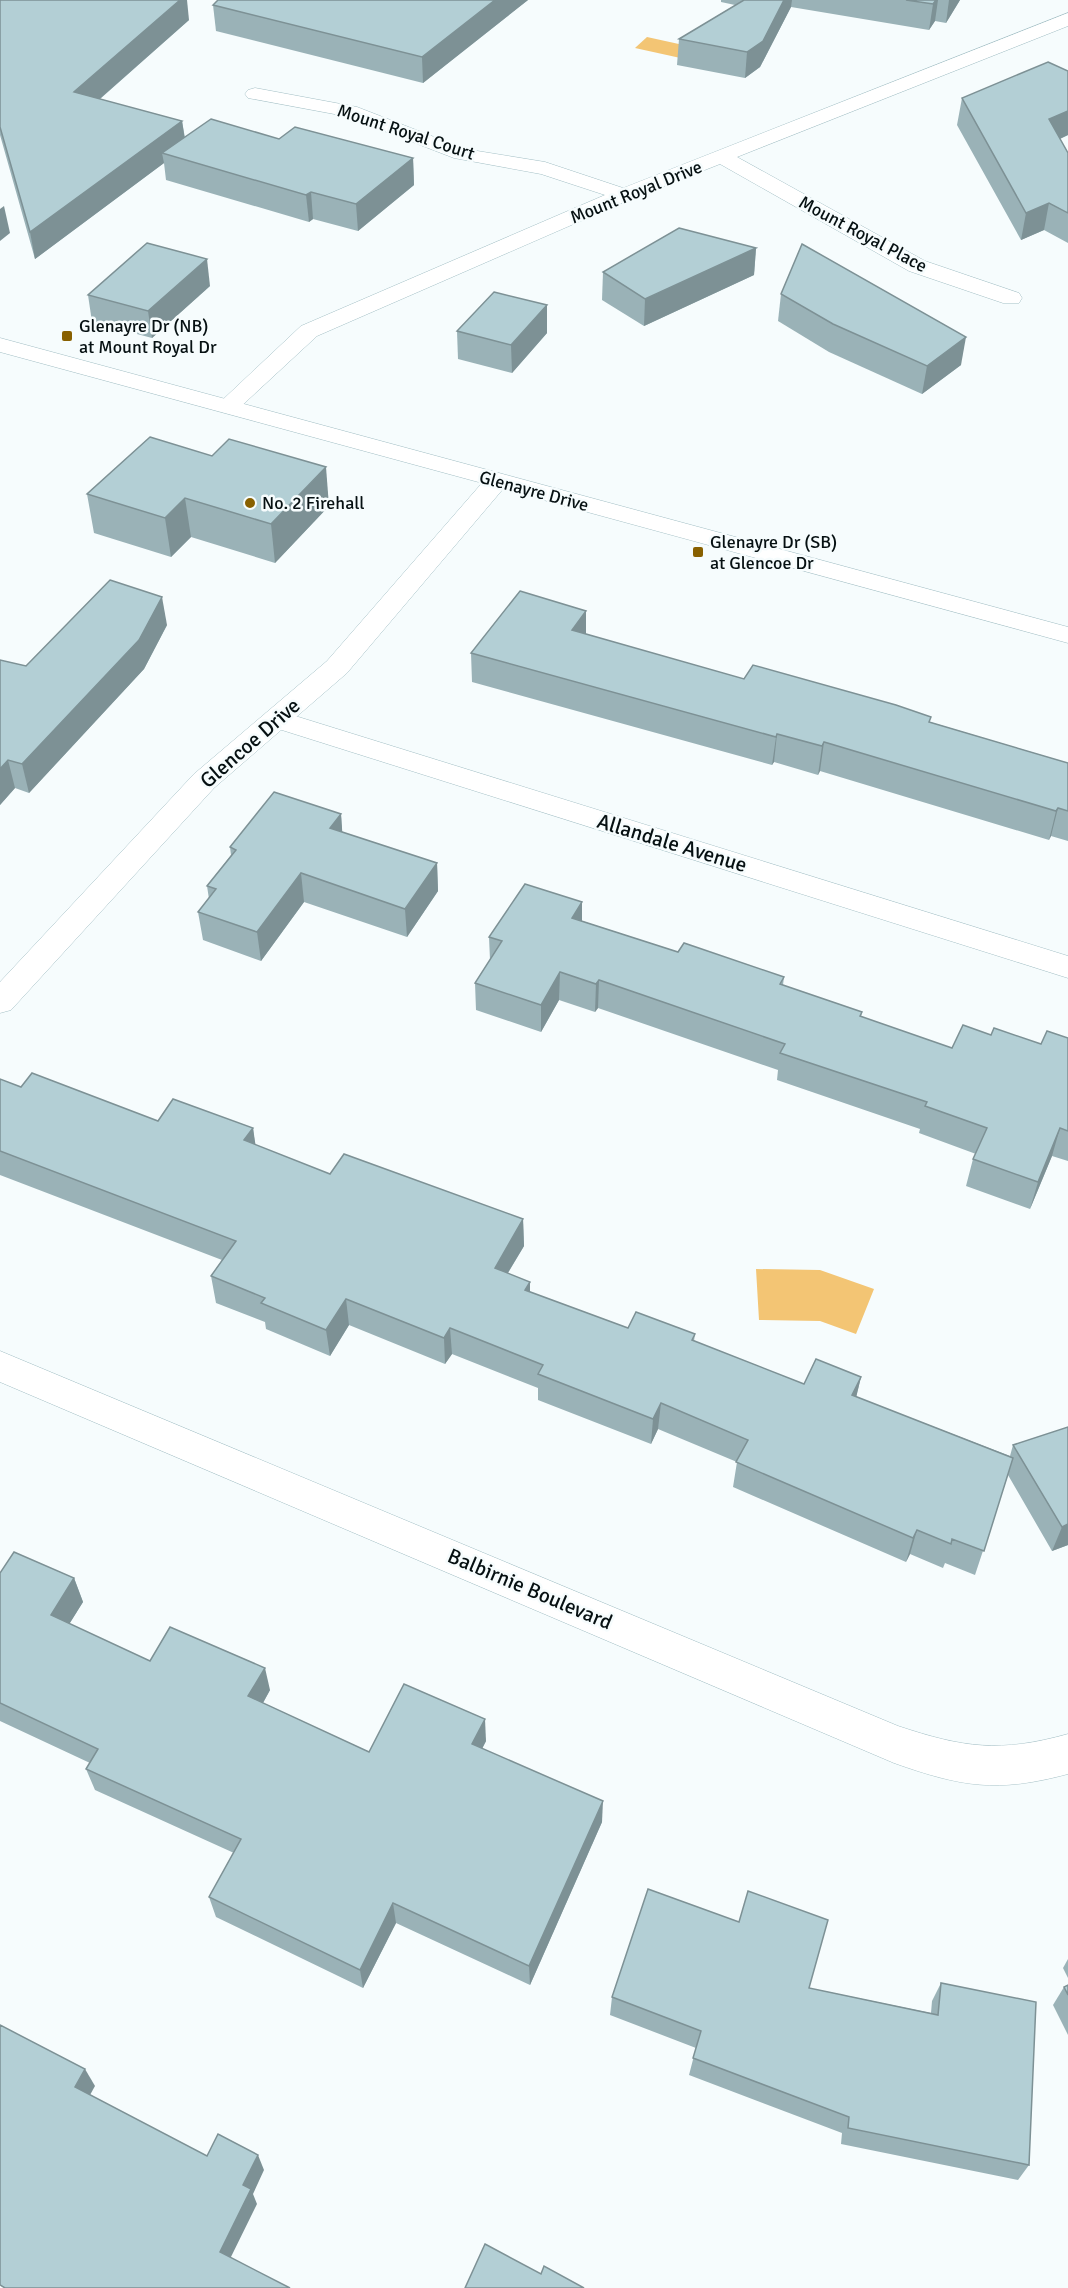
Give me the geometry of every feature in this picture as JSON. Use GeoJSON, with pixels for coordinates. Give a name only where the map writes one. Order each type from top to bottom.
{"type":"FeatureCollection","features":[{"type":"Feature","properties":{"kind":"street","name":"Mount Royal Drive"},"geometry":{"type":"LineString","coordinates":[[228,406],[309,331],[624,195],[1068,19]]}},
{"type":"Feature","properties":{"kind":"street","name":"Mount Royal Court"},"geometry":{"type":"LineString","coordinates":[[255,94],[351,111],[461,154],[545,168],[624,195]]}},
{"type":"Feature","properties":{"kind":"street","name":"Mount Royal Place"},"geometry":{"type":"LineString","coordinates":[[722,157],[916,266],[1011,298]]}},
{"type":"Feature","properties":{"kind":"street","name":"Glenayre Drive"},"geometry":{"type":"LineString","coordinates":[[0,345],[1068,635]]}},
{"type":"Feature","properties":{"kind":"street","name":"Glencoe Drive"},"geometry":{"type":"LineString","coordinates":[[0,1002],[204,781],[337,667],[497,481]]}},
{"type":"Feature","properties":{"kind":"street","name":"Allandale Avenue"},"geometry":{"type":"LineString","coordinates":[[276,719],[1068,967]]}},
{"type":"Feature","properties":{"kind":"street","name":"Balbirnie Boulevard"},"geometry":{"type":"LineString","coordinates":[[0,1366],[914,1751],[973,1768],[1015,1767],[1068,1754]]}},
{"type":"Feature","properties":{"kind":"shaded area"},"geometry":{"type":"Polygon","coordinates":[[[647,37],[697,48],[685,59],[635,48],[647,37]]]}},
{"type":"Feature","properties":{"kind":"shaded area"},"geometry":{"type":"Polygon","coordinates":[[[756,1269],[820,1270],[874,1289],[856,1334],[820,1321],[759,1320],[756,1269]]]}},
{"type":"Feature","properties":{"kind":"building"},"geometry":{"type":"Polygon","coordinates":[[[0,0],[180,0],[74,92],[182,121],[30,232],[0,127],[0,0]]]}},
{"type":"Feature","properties":{"kind":"building"},"geometry":{"type":"Polygon","coordinates":[[[218,0],[495,0],[422,57],[213,5],[218,0]]]}},
{"type":"Feature","properties":{"kind":"building"},"geometry":{"type":"Polygon","coordinates":[[[744,0],[784,0],[763,41],[747,52],[679,39],[744,0]]]}},
{"type":"Feature","properties":{"kind":"building"},"geometry":{"type":"Polygon","coordinates":[[[906,0],[936,0],[933,4],[906,0]]]}},
{"type":"Feature","properties":{"kind":"building"},"geometry":{"type":"Polygon","coordinates":[[[1048,62],[1068,71],[1068,111],[1049,119],[1068,153],[1068,213],[1049,203],[1026,213],[962,98],[1048,62]]]}},
{"type":"Feature","properties":{"kind":"building"},"geometry":{"type":"Polygon","coordinates":[[[211,119],[279,139],[295,127],[413,158],[356,204],[311,192],[306,195],[162,153],[211,119]]]}},
{"type":"Feature","properties":{"kind":"building"},"geometry":{"type":"Polygon","coordinates":[[[679,228],[756,248],[645,299],[603,272],[679,228]]]}},
{"type":"Feature","properties":{"kind":"building"},"geometry":{"type":"Polygon","coordinates":[[[147,243],[207,259],[148,311],[88,295],[147,243]]]}},
{"type":"Feature","properties":{"kind":"building"},"geometry":{"type":"Polygon","coordinates":[[[802,244],[966,337],[927,366],[833,324],[781,294],[802,244]]]}},
{"type":"Feature","properties":{"kind":"building"},"geometry":{"type":"Polygon","coordinates":[[[494,292],[547,305],[511,345],[457,331],[494,292]]]}},
{"type":"Feature","properties":{"kind":"building"},"geometry":{"type":"Polygon","coordinates":[[[150,437],[212,456],[229,439],[326,467],[271,524],[185,498],[165,518],[87,494],[150,437]]]}},
{"type":"Feature","properties":{"kind":"building"},"geometry":{"type":"Polygon","coordinates":[[[110,580],[162,597],[139,640],[22,764],[8,760],[0,769],[0,660],[26,666],[110,580]]]}},
{"type":"Feature","properties":{"kind":"building"},"geometry":{"type":"Polygon","coordinates":[[[520,591],[586,611],[572,630],[744,679],[753,665],[896,705],[931,717],[929,722],[1068,763],[1068,811],[1058,808],[1056,811],[824,742],[822,746],[777,734],[776,737],[471,653],[520,591]]]}},
{"type":"Feature","properties":{"kind":"building"},"geometry":{"type":"Polygon","coordinates":[[[274,792],[341,814],[330,828],[437,863],[405,909],[301,873],[257,932],[198,912],[216,889],[207,886],[236,850],[230,847],[274,792]]]}},
{"type":"Feature","properties":{"kind":"building"},"geometry":{"type":"Polygon","coordinates":[[[525,884],[582,902],[572,918],[678,952],[684,943],[784,977],[780,984],[862,1012],[860,1016],[952,1048],[963,1025],[991,1035],[994,1028],[1041,1044],[1047,1031],[1068,1038],[1068,1131],[1060,1128],[1038,1182],[973,1159],[987,1128],[925,1106],[927,1102],[780,1053],[785,1044],[599,980],[596,984],[560,972],[541,1005],[475,983],[502,941],[489,937],[525,884]]]}},
{"type":"Feature","properties":{"kind":"building"},"geometry":{"type":"Polygon","coordinates":[[[32,1073],[158,1121],[173,1099],[253,1128],[244,1140],[330,1174],[344,1154],[523,1219],[495,1268],[530,1282],[525,1290],[628,1328],[636,1312],[695,1334],[692,1340],[804,1384],[816,1359],[861,1377],[852,1395],[1013,1458],[984,1551],[952,1539],[951,1544],[917,1530],[913,1538],[736,1462],[748,1440],[661,1403],[653,1419],[538,1374],[543,1365],[450,1328],[444,1338],[346,1299],[326,1330],[261,1303],[265,1298],[211,1276],[236,1241],[0,1151],[0,1079],[21,1087],[32,1073]]]}},
{"type":"Feature","properties":{"kind":"building"},"geometry":{"type":"Polygon","coordinates":[[[1068,1427],[1068,1524],[1062,1527],[1013,1445],[1068,1427]]]}},
{"type":"Feature","properties":{"kind":"building"},"geometry":{"type":"Polygon","coordinates":[[[14,1552],[74,1578],[51,1615],[150,1661],[170,1627],[265,1668],[248,1696],[369,1752],[404,1684],[485,1719],[472,1744],[603,1801],[529,1966],[393,1903],[360,1970],[209,1897],[241,1839],[86,1769],[98,1749],[0,1703],[0,1573],[14,1552]]]}},
{"type":"Feature","properties":{"kind":"building"},"geometry":{"type":"Polygon","coordinates":[[[648,1889],[739,1922],[748,1891],[828,1920],[809,1988],[938,2015],[941,1983],[1036,2002],[1029,2165],[848,2128],[849,2117],[693,2058],[701,2031],[612,1997],[648,1889]]]}},
{"type":"Feature","properties":{"kind":"building"},"geometry":{"type":"Polygon","coordinates":[[[0,2025],[85,2069],[75,2087],[207,2156],[218,2134],[258,2155],[243,2185],[251,2189],[220,2252],[290,2288],[5,2288],[0,2285],[0,2025]]]}},
{"type":"Feature","properties":{"kind":"building"},"geometry":{"type":"Polygon","coordinates":[[[485,2244],[541,2274],[544,2266],[584,2288],[465,2288],[485,2244]]]}},
{"type":"Feature","properties":{"kind":"place","name":"Glenayre Dr (NB) at Mount Royal Dr"},"geometry":{"type":"Point","coordinates":[67,336]}},
{"type":"Feature","properties":{"kind":"place","name":"No. 2 Firehall"},"geometry":{"type":"Point","coordinates":[250,503]}},
{"type":"Feature","properties":{"kind":"place","name":"Glenayre Dr (SB) at Glencoe Dr"},"geometry":{"type":"Point","coordinates":[698,552]}}]}
